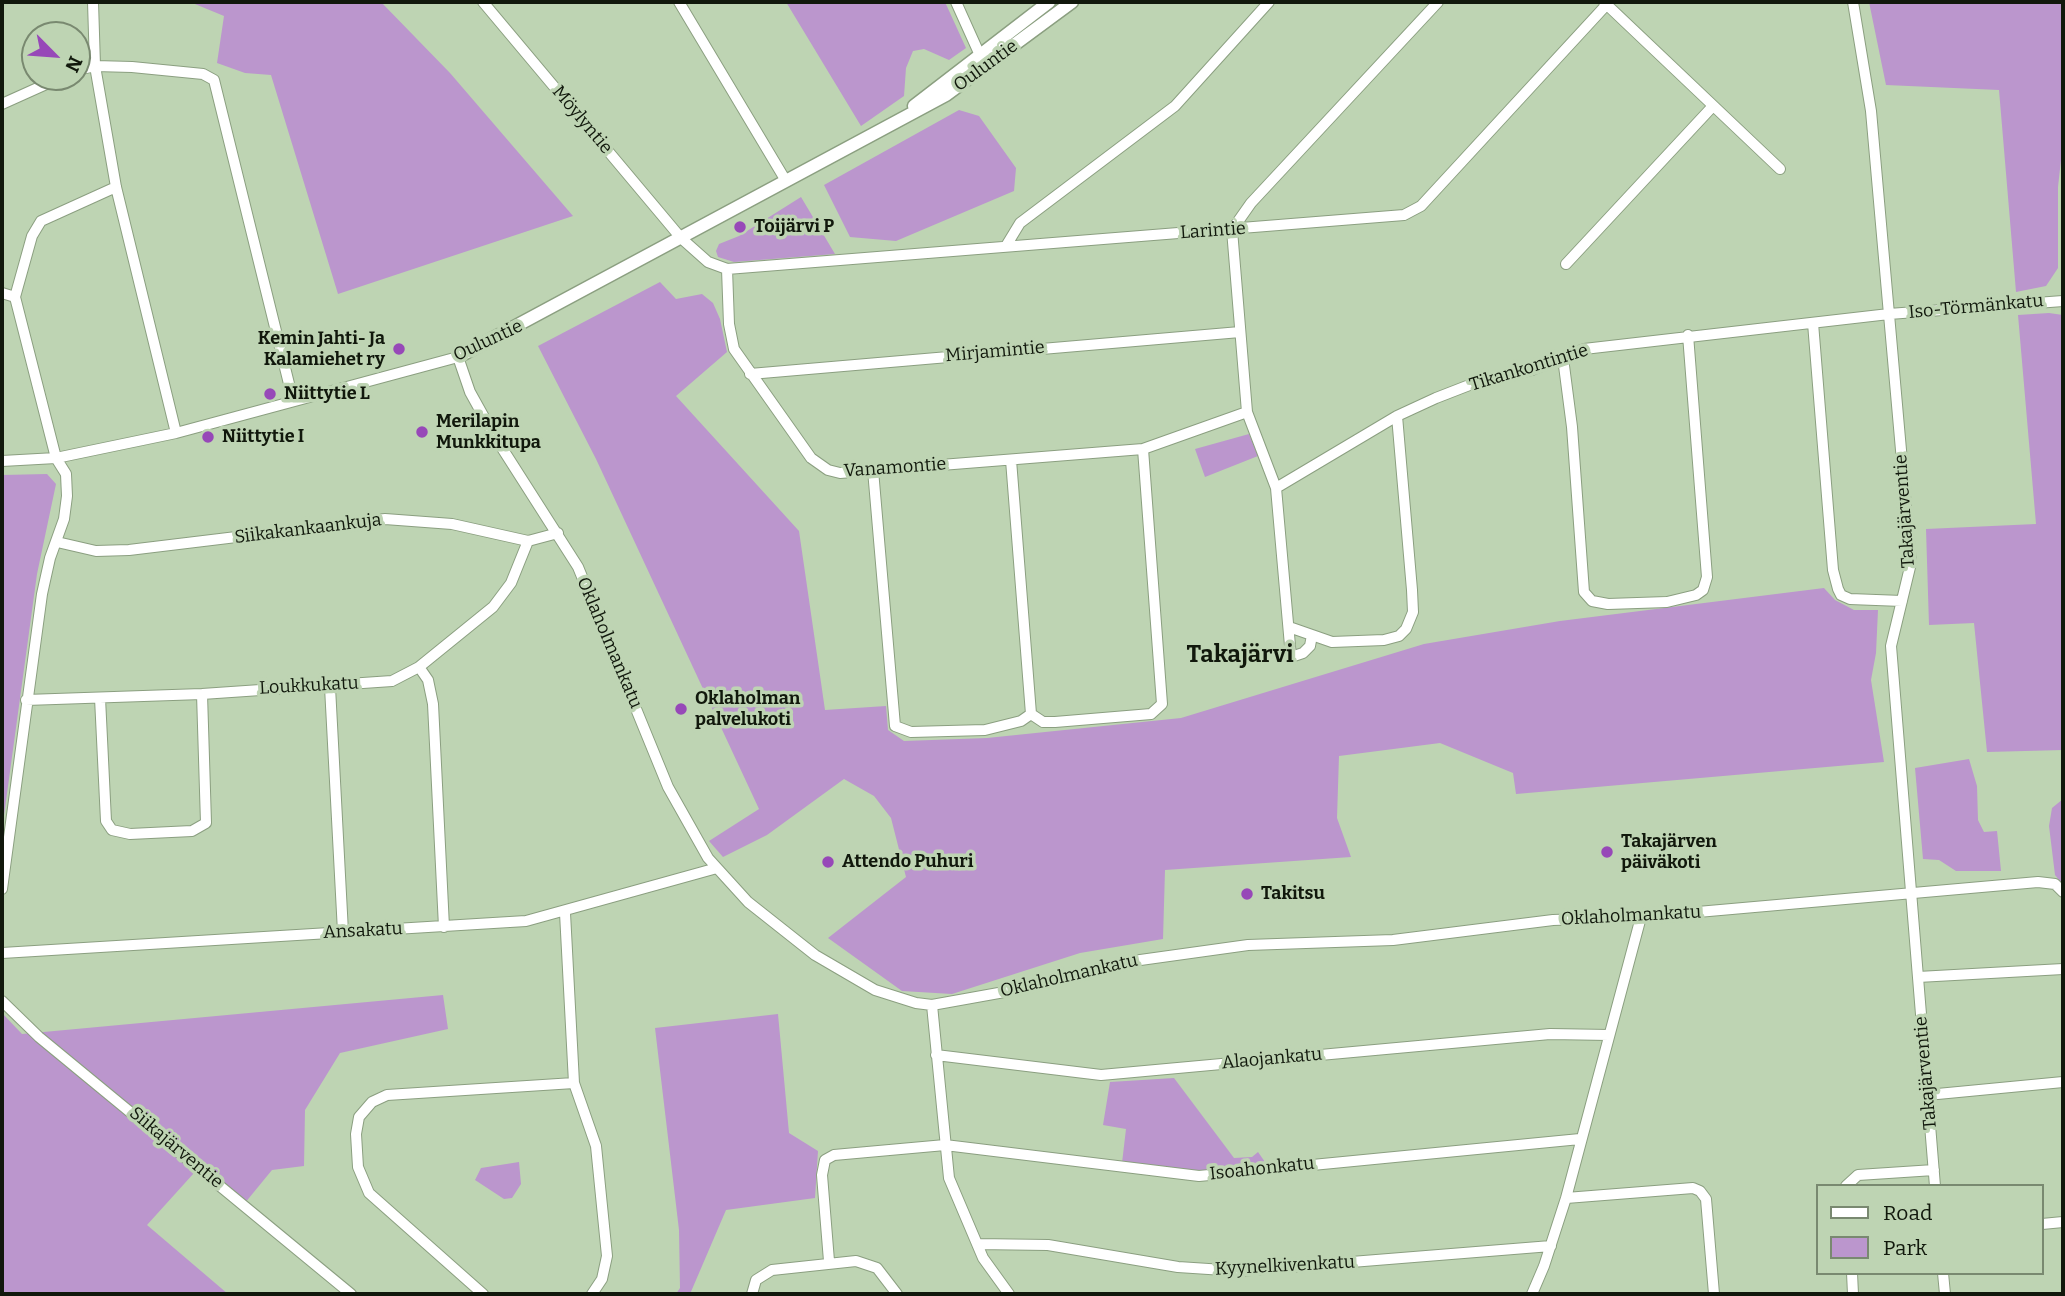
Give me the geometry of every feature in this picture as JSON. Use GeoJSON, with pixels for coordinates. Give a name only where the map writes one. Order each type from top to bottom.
{"type":"FeatureCollection","features":[{"type":"Feature","properties":{"kind":"main road","name":"Ouluntie"},"geometry":{"type":"LineString","coordinates":[[894,123],[1049,2]]}},
{"type":"Feature","properties":{"kind":"main road","name":"Ouluntie"},"geometry":{"type":"LineString","coordinates":[[458,358],[946,95],[1073,2]]}},
{"type":"Feature","properties":{"kind":"street"},"geometry":{"type":"LineString","coordinates":[[93,2],[96,66],[116,187],[176,433]]}},
{"type":"Feature","properties":{"kind":"street","name":"Möylyntie"},"geometry":{"type":"LineString","coordinates":[[483,2],[681,238]]}},
{"type":"Feature","properties":{"kind":"street"},"geometry":{"type":"LineString","coordinates":[[679,2],[786,181]]}},
{"type":"Feature","properties":{"kind":"street"},"geometry":{"type":"LineString","coordinates":[[956,2],[986,67]]}},
{"type":"Feature","properties":{"kind":"street"},"geometry":{"type":"LineString","coordinates":[[1006,246],[1020,223],[1175,106],[1269,2]]}},
{"type":"Feature","properties":{"kind":"street"},"geometry":{"type":"LineString","coordinates":[[1312,635],[1310,646],[1303,653],[1291,657],[1276,488],[1247,412],[1232,230],[1251,203],[1438,2]]}},
{"type":"Feature","properties":{"kind":"street","name":"Takajärventie"},"geometry":{"type":"LineString","coordinates":[[1853,2],[1871,111],[1911,563],[1891,646],[1935,1184]]}},
{"type":"Feature","properties":{"kind":"street"},"geometry":{"type":"LineString","coordinates":[[1606,3],[1780,169]]}},
{"type":"Feature","properties":{"kind":"street","name":"Larintie"},"geometry":{"type":"LineString","coordinates":[[727,269],[1396,216],[1416,210],[1606,3]]}},
{"type":"Feature","properties":{"kind":"street"},"geometry":{"type":"LineString","coordinates":[[91,67],[203,74],[216,83],[293,400]]}},
{"type":"Feature","properties":{"kind":"street"},"geometry":{"type":"LineString","coordinates":[[2,104],[31,91]]}},
{"type":"Feature","properties":{"kind":"street"},"geometry":{"type":"LineString","coordinates":[[1566,264],[1713,106]]}},
{"type":"Feature","properties":{"kind":"street"},"geometry":{"type":"LineString","coordinates":[[2,889],[45,576],[66,506],[67,482],[64,468],[56,458],[15,297],[32,236],[41,221],[116,187]]}},
{"type":"Feature","properties":{"kind":"street"},"geometry":{"type":"LineString","coordinates":[[681,238],[708,262],[727,269]]}},
{"type":"Feature","properties":{"kind":"street","name":"Vanamontie"},"geometry":{"type":"LineString","coordinates":[[727,269],[730,334],[734,349],[819,466],[840,473],[1143,449],[1247,412]]}},
{"type":"Feature","properties":{"kind":"street"},"geometry":{"type":"LineString","coordinates":[[2,293],[15,297]]}},
{"type":"Feature","properties":{"kind":"street","name":"Iso-Törmänkatu"},"geometry":{"type":"LineString","coordinates":[[1889,314],[2063,300]]}},
{"type":"Feature","properties":{"kind":"street","name":"Tikankontintie"},"geometry":{"type":"LineString","coordinates":[[1276,488],[1397,416],[1454,390],[1563,358],[1584,349],[1889,314]]}},
{"type":"Feature","properties":{"kind":"street"},"geometry":{"type":"LineString","coordinates":[[1813,323],[1833,570],[1838,589],[1841,595],[1850,599],[1902,601]]}},
{"type":"Feature","properties":{"kind":"street","name":"Mirjamintie"},"geometry":{"type":"LineString","coordinates":[[750,374],[1240,332]]}},
{"type":"Feature","properties":{"kind":"street"},"geometry":{"type":"LineString","coordinates":[[1563,358],[1574,453],[1581,576],[1586,597],[1608,604],[1640,605],[1686,599],[1700,593],[1705,586],[1707,573],[1688,335]]}},
{"type":"Feature","properties":{"kind":"street","name":"Ouluntie"},"geometry":{"type":"LineString","coordinates":[[2,461],[56,458],[176,433],[458,358]]}},
{"type":"Feature","properties":{"kind":"street","name":"Oklaholmankatu"},"geometry":{"type":"LineString","coordinates":[[458,358],[470,392],[495,437],[578,567],[668,787],[691,832],[717,868],[764,915],[847,976],[893,996],[932,1005],[1021,989],[1126,962],[1220,948],[1393,940],[1553,920],[1641,917],[2038,882],[2055,884],[2063,892]]}},
{"type":"Feature","properties":{"kind":"street"},"geometry":{"type":"LineString","coordinates":[[1289,627],[1332,642],[1384,640],[1402,634],[1410,622],[1412,590],[1397,416]]}},
{"type":"Feature","properties":{"kind":"street"},"geometry":{"type":"LineString","coordinates":[[1031,714],[1041,721],[1055,722],[1148,715],[1161,707],[1163,690],[1143,449]]}},
{"type":"Feature","properties":{"kind":"street"},"geometry":{"type":"LineString","coordinates":[[1011,460],[1031,714]]}},
{"type":"Feature","properties":{"kind":"street"},"geometry":{"type":"LineString","coordinates":[[873,470],[895,726],[911,732],[985,730],[1017,722],[1031,714]]}},
{"type":"Feature","properties":{"kind":"street","name":"Siikakankaankuja"},"geometry":{"type":"LineString","coordinates":[[57,542],[96,551],[131,550],[385,519],[465,526],[528,541],[558,533]]}},
{"type":"Feature","properties":{"kind":"street","name":"Loukkukatu"},"geometry":{"type":"LineString","coordinates":[[26,700],[202,694],[392,681],[419,667],[478,621],[500,599],[511,583],[528,541]]}},
{"type":"Feature","properties":{"kind":"street"},"geometry":{"type":"LineString","coordinates":[[419,667],[428,680],[433,704],[444,927]]}},
{"type":"Feature","properties":{"kind":"street"},"geometry":{"type":"LineString","coordinates":[[330,687],[343,932]]}},
{"type":"Feature","properties":{"kind":"street"},"geometry":{"type":"LineString","coordinates":[[100,698],[107,826],[123,834],[192,831],[204,826],[208,815],[202,694]]}},
{"type":"Feature","properties":{"kind":"street","name":"Ansakatu"},"geometry":{"type":"LineString","coordinates":[[2,953],[526,922],[717,868]]}},
{"type":"Feature","properties":{"kind":"street"},"geometry":{"type":"LineString","coordinates":[[565,913],[574,1083],[596,1146],[604,1212],[606,1264],[592,1294]]}},
{"type":"Feature","properties":{"kind":"street"},"geometry":{"type":"LineString","coordinates":[[1532,1294],[1566,1198],[1641,917]]}},
{"type":"Feature","properties":{"kind":"street"},"geometry":{"type":"LineString","coordinates":[[1918,977],[2061,969]]}},
{"type":"Feature","properties":{"kind":"street","name":"Siikajärventie"},"geometry":{"type":"LineString","coordinates":[[2,1001],[39,1037],[351,1294]]}},
{"type":"Feature","properties":{"kind":"street"},"geometry":{"type":"LineString","coordinates":[[932,1005],[949,1178],[983,1258],[1009,1294]]}},
{"type":"Feature","properties":{"kind":"street","name":"Alaojankatu"},"geometry":{"type":"LineString","coordinates":[[936,1055],[1101,1075],[1550,1034],[1609,1035]]}},
{"type":"Feature","properties":{"kind":"street"},"geometry":{"type":"LineString","coordinates":[[483,1294],[369,1193],[358,1167],[356,1134],[359,1118],[372,1102],[387,1095],[574,1083]]}},
{"type":"Feature","properties":{"kind":"street"},"geometry":{"type":"LineString","coordinates":[[1927,1095],[2063,1083]]}},
{"type":"Feature","properties":{"kind":"street","name":"Isoahonkatu"},"geometry":{"type":"LineString","coordinates":[[830,1261],[822,1175],[827,1158],[945,1145],[1199,1176],[1580,1139]]}},
{"type":"Feature","properties":{"kind":"street"},"geometry":{"type":"LineString","coordinates":[[1848,1184],[1858,1175],[1934,1170]]}},
{"type":"Feature","properties":{"kind":"street"},"geometry":{"type":"LineString","coordinates":[[1566,1198],[1692,1188],[1700,1191],[1706,1199],[1714,1294]]}},
{"type":"Feature","properties":{"kind":"street"},"geometry":{"type":"LineString","coordinates":[[2044,1224],[2063,1222]]}},
{"type":"Feature","properties":{"kind":"street","name":"Kyynelkivenkatu"},"geometry":{"type":"LineString","coordinates":[[977,1244],[1048,1245],[1192,1269],[1239,1271],[1551,1246]]}},
{"type":"Feature","properties":{"kind":"street"},"geometry":{"type":"LineString","coordinates":[[751,1294],[756,1280],[767,1272],[830,1261],[870,1264],[882,1274],[897,1294]]}},
{"type":"Feature","properties":{"kind":"street"},"geometry":{"type":"LineString","coordinates":[[1852,1275],[1853,1294]]}},
{"type":"Feature","properties":{"kind":"street"},"geometry":{"type":"LineString","coordinates":[[1943,1275],[1945,1294]]}},
{"type":"Feature","properties":{"kind":"green space"},"geometry":{"type":"Polygon","coordinates":[[[190,2],[381,2],[450,73],[573,216],[338,294],[271,75],[245,73],[217,63],[224,16],[190,2]]]}},
{"type":"Feature","properties":{"kind":"green space"},"geometry":{"type":"Polygon","coordinates":[[[786,2],[945,2],[966,48],[949,60],[924,49],[913,51],[906,68],[904,96],[861,126],[786,2]]]}},
{"type":"Feature","properties":{"kind":"green space"},"geometry":{"type":"Polygon","coordinates":[[[1869,2],[2063,2],[2063,142],[2058,187],[2058,268],[2046,286],[2016,292],[1999,90],[1886,85],[1869,2]]]}},
{"type":"Feature","properties":{"kind":"green space"},"geometry":{"type":"Polygon","coordinates":[[[959,110],[979,116],[1016,168],[1014,191],[896,241],[850,237],[824,185],[959,110]]]}},
{"type":"Feature","properties":{"kind":"green space"},"geometry":{"type":"Polygon","coordinates":[[[801,197],[835,254],[734,262],[718,257],[716,251],[719,244],[739,236],[801,197]]]}},
{"type":"Feature","properties":{"kind":"green space"},"geometry":{"type":"Polygon","coordinates":[[[660,282],[676,299],[702,294],[713,303],[720,319],[727,352],[676,396],[799,531],[825,710],[886,706],[888,730],[904,741],[987,738],[1181,718],[1424,644],[1560,621],[1824,588],[1835,600],[1854,610],[1878,610],[1876,653],[1871,680],[1884,762],[1516,794],[1513,773],[1440,743],[1339,756],[1337,818],[1351,857],[1165,870],[1163,939],[1080,953],[952,994],[902,991],[828,938],[906,877],[891,818],[874,796],[844,779],[767,835],[723,857],[709,841],[759,809],[596,459],[538,346],[660,282]]]}},
{"type":"Feature","properties":{"kind":"green space"},"geometry":{"type":"Polygon","coordinates":[[[2018,315],[2063,315],[2063,750],[1987,752],[1974,623],[1929,625],[1926,529],[2036,524],[2018,315]]]}},
{"type":"Feature","properties":{"kind":"green space"},"geometry":{"type":"Polygon","coordinates":[[[1249,434],[1258,456],[1205,477],[1195,449],[1249,434]]]}},
{"type":"Feature","properties":{"kind":"green space"},"geometry":{"type":"Polygon","coordinates":[[[47,474],[56,484],[37,574],[2,830],[2,475],[47,474]]]}},
{"type":"Feature","properties":{"kind":"green space"},"geometry":{"type":"Polygon","coordinates":[[[1969,759],[1977,786],[1978,820],[1984,832],[1997,831],[2001,871],[1956,871],[1939,860],[1923,859],[1915,768],[1969,759]]]}},
{"type":"Feature","properties":{"kind":"green space"},"geometry":{"type":"Polygon","coordinates":[[[2063,799],[2063,885],[2055,875],[2049,826],[2052,808],[2063,799]]]}},
{"type":"Feature","properties":{"kind":"green space"},"geometry":{"type":"Polygon","coordinates":[[[443,995],[448,1029],[340,1053],[305,1110],[304,1166],[272,1170],[240,1209],[194,1173],[147,1225],[228,1294],[2,1294],[2,1013],[22,1034],[443,995]]]}},
{"type":"Feature","properties":{"kind":"green space"},"geometry":{"type":"Polygon","coordinates":[[[778,1014],[789,1133],[818,1151],[815,1198],[726,1210],[690,1294],[676,1294],[680,1288],[679,1230],[655,1028],[778,1014]]]}},
{"type":"Feature","properties":{"kind":"green space"},"geometry":{"type":"Polygon","coordinates":[[[1174,1078],[1234,1158],[1252,1157],[1258,1152],[1265,1162],[1227,1170],[1191,1172],[1122,1163],[1126,1129],[1103,1125],[1110,1082],[1174,1078]]]}},
{"type":"Feature","properties":{"kind":"green space"},"geometry":{"type":"Polygon","coordinates":[[[519,1162],[521,1184],[512,1198],[504,1199],[475,1180],[481,1168],[519,1162]]]}},
{"type":"Feature","properties":{"kind":"place","name":"Toijärvi P"},"geometry":{"type":"Point","coordinates":[740,227]}},
{"type":"Feature","properties":{"kind":"place","name":"Kemin Jahti- Ja Kalamiehet ry"},"geometry":{"type":"Point","coordinates":[399,349]}},
{"type":"Feature","properties":{"kind":"place","name":"Niittytie L"},"geometry":{"type":"Point","coordinates":[270,394]}},
{"type":"Feature","properties":{"kind":"place","name":"Merilapin Munkkitupa"},"geometry":{"type":"Point","coordinates":[422,432]}},
{"type":"Feature","properties":{"kind":"place","name":"Niittytie I"},"geometry":{"type":"Point","coordinates":[208,437]}},
{"type":"Feature","properties":{"kind":"place","name":"Oklaholman palvelukoti"},"geometry":{"type":"Point","coordinates":[681,709]}},
{"type":"Feature","properties":{"kind":"place","name":"Takajärven päiväkoti"},"geometry":{"type":"Point","coordinates":[1607,852]}},
{"type":"Feature","properties":{"kind":"place","name":"Attendo Puhuri"},"geometry":{"type":"Point","coordinates":[828,862]}},
{"type":"Feature","properties":{"kind":"place","name":"Takitsu"},"geometry":{"type":"Point","coordinates":[1247,894]}},
{"type":"Feature","properties":{"kind":"district","name":"Takajärvi"},"geometry":{"type":"Point","coordinates":[1240,655]}}]}
